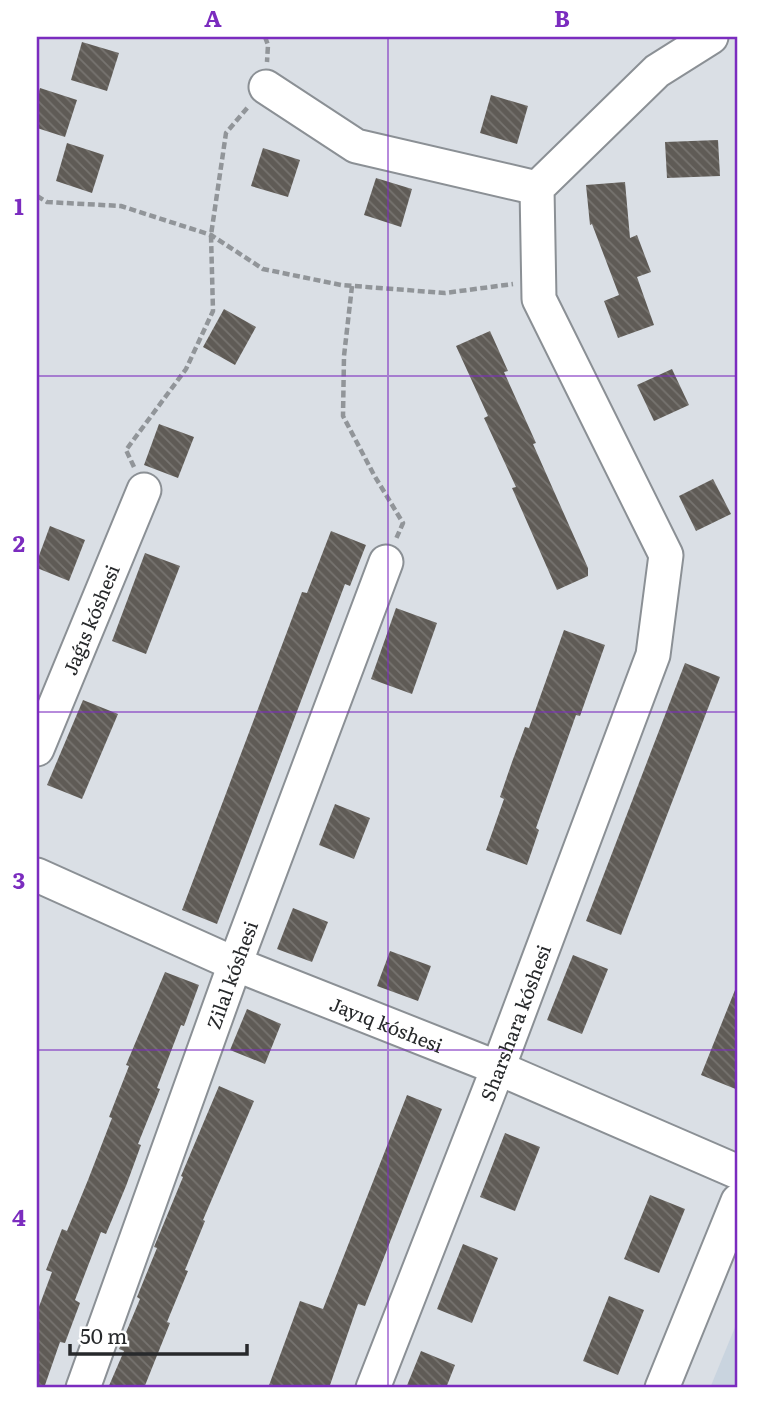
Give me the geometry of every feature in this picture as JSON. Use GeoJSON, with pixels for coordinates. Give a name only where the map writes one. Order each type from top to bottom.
{"type":"FeatureCollection","features":[{"type":"Feature","properties":{"kind":"street"},"geometry":{"type":"LineString","coordinates":[[657,71],[659,37]]}},
{"type":"Feature","properties":{"kind":"street"},"geometry":{"type":"LineString","coordinates":[[266,87],[356,146],[537,188],[657,71],[711,37]]}},
{"type":"Feature","properties":{"kind":"street","name":"Sharshara kóshesi"},"geometry":{"type":"LineString","coordinates":[[373,1388],[498,1068],[653,655],[666,555],[539,299],[537,188]]}},
{"type":"Feature","properties":{"kind":"street","name":"Jaǵıs kóshesi"},"geometry":{"type":"LineString","coordinates":[[37,749],[144,490]]}},
{"type":"Feature","properties":{"kind":"street","name":"Zilal kóshesi"},"geometry":{"type":"LineString","coordinates":[[83,1388],[235,964],[386,562]]}},
{"type":"Feature","properties":{"kind":"street","name":"Jayıq kóshesi"},"geometry":{"type":"LineString","coordinates":[[37,874],[235,964],[498,1068],[738,1172]]}},
{"type":"Feature","properties":{"kind":"street"},"geometry":{"type":"LineString","coordinates":[[662,1388],[738,1201]]}},
{"type":"Feature","properties":{"kind":"path"},"geometry":{"type":"LineString","coordinates":[[144,490],[126,450],[186,369],[213,310],[211,235],[226,133],[266,87]]}},
{"type":"Feature","properties":{"kind":"path"},"geometry":{"type":"LineString","coordinates":[[37,196],[47,202],[121,206],[211,235],[263,269],[352,286],[445,293],[539,281]]}},
{"type":"Feature","properties":{"kind":"path"},"geometry":{"type":"LineString","coordinates":[[352,286],[344,356],[343,416],[403,523],[386,562]]}},
{"type":"Feature","properties":{"kind":"shaded area"},"geometry":{"type":"Polygon","coordinates":[[[738,1320],[738,1388],[710,1388],[738,1320]]]}},
{"type":"Feature","properties":{"kind":"building"},"geometry":{"type":"Polygon","coordinates":[[[82,42],[119,53],[107,91],[71,80],[82,42]]]}},
{"type":"Feature","properties":{"kind":"building"},"geometry":{"type":"Polygon","coordinates":[[[40,88],[77,100],[65,137],[37,128],[37,98],[40,88]]]}},
{"type":"Feature","properties":{"kind":"building"},"geometry":{"type":"Polygon","coordinates":[[[491,95],[528,106],[517,144],[480,133],[491,95]]]}},
{"type":"Feature","properties":{"kind":"building"},"geometry":{"type":"Polygon","coordinates":[[[718,140],[720,176],[667,178],[665,142],[718,140]]]}},
{"type":"Feature","properties":{"kind":"building"},"geometry":{"type":"Polygon","coordinates":[[[67,143],[104,155],[92,193],[56,181],[67,143]]]}},
{"type":"Feature","properties":{"kind":"building"},"geometry":{"type":"Polygon","coordinates":[[[263,148],[300,160],[288,197],[251,186],[263,148]]]}},
{"type":"Feature","properties":{"kind":"building"},"geometry":{"type":"Polygon","coordinates":[[[376,178],[412,189],[401,227],[364,215],[376,178]]]}},
{"type":"Feature","properties":{"kind":"building"},"geometry":{"type":"Polygon","coordinates":[[[625,182],[630,238],[637,235],[651,272],[637,277],[654,325],[618,338],[604,301],[619,295],[592,224],[590,225],[586,185],[625,182]]]}},
{"type":"Feature","properties":{"kind":"building"},"geometry":{"type":"Polygon","coordinates":[[[224,309],[256,327],[235,365],[203,347],[224,309]]]}},
{"type":"Feature","properties":{"kind":"building"},"geometry":{"type":"Polygon","coordinates":[[[490,331],[508,371],[504,372],[536,443],[533,444],[588,568],[588,576],[557,590],[512,488],[516,487],[484,418],[488,416],[456,346],[490,331]]]}},
{"type":"Feature","properties":{"kind":"building"},"geometry":{"type":"Polygon","coordinates":[[[672,369],[689,405],[654,421],[637,385],[672,369]]]}},
{"type":"Feature","properties":{"kind":"building"},"geometry":{"type":"Polygon","coordinates":[[[159,424],[194,437],[178,478],[144,465],[159,424]]]}},
{"type":"Feature","properties":{"kind":"building"},"geometry":{"type":"Polygon","coordinates":[[[713,479],[731,514],[696,531],[679,496],[713,479]]]}},
{"type":"Feature","properties":{"kind":"building"},"geometry":{"type":"Polygon","coordinates":[[[50,526],[85,540],[69,581],[37,568],[50,526]]]}},
{"type":"Feature","properties":{"kind":"building"},"geometry":{"type":"Polygon","coordinates":[[[331,531],[366,545],[350,586],[345,584],[217,924],[182,910],[302,592],[307,593],[331,531]]]}},
{"type":"Feature","properties":{"kind":"building"},"geometry":{"type":"Polygon","coordinates":[[[145,553],[180,566],[146,654],[112,641],[145,553]]]}},
{"type":"Feature","properties":{"kind":"building"},"geometry":{"type":"Polygon","coordinates":[[[396,608],[437,623],[412,694],[371,679],[396,608]]]}},
{"type":"Feature","properties":{"kind":"building"},"geometry":{"type":"Polygon","coordinates":[[[564,630],[605,645],[580,716],[576,715],[536,828],[539,830],[527,865],[486,850],[504,799],[500,797],[512,762],[525,727],[529,728],[564,630]]]}},
{"type":"Feature","properties":{"kind":"building"},"geometry":{"type":"Polygon","coordinates":[[[685,663],[720,677],[621,935],[586,921],[685,663]]]}},
{"type":"Feature","properties":{"kind":"building"},"geometry":{"type":"Polygon","coordinates":[[[83,700],[118,714],[82,799],[47,785],[83,700]]]}},
{"type":"Feature","properties":{"kind":"building"},"geometry":{"type":"Polygon","coordinates":[[[335,804],[370,818],[354,859],[319,845],[335,804]]]}},
{"type":"Feature","properties":{"kind":"building"},"geometry":{"type":"Polygon","coordinates":[[[293,908],[328,922],[312,962],[277,949],[293,908]]]}},
{"type":"Feature","properties":{"kind":"building"},"geometry":{"type":"Polygon","coordinates":[[[390,951],[431,966],[418,1001],[377,986],[390,951]]]}},
{"type":"Feature","properties":{"kind":"building"},"geometry":{"type":"Polygon","coordinates":[[[573,955],[608,969],[582,1034],[547,1020],[573,955]]]}},
{"type":"Feature","properties":{"kind":"building"},"geometry":{"type":"Polygon","coordinates":[[[165,972],[199,985],[157,1088],[160,1089],[138,1144],[141,1145],[126,1186],[106,1234],[101,1232],[75,1300],[80,1303],[65,1343],[60,1342],[44,1388],[37,1388],[37,1312],[52,1272],[46,1270],[62,1229],[67,1231],[88,1180],[112,1118],[109,1117],[129,1066],[126,1065],[165,972]]]}},
{"type":"Feature","properties":{"kind":"building"},"geometry":{"type":"Polygon","coordinates":[[[738,986],[738,1090],[701,1075],[738,986]]]}},
{"type":"Feature","properties":{"kind":"building"},"geometry":{"type":"Polygon","coordinates":[[[247,1009],[281,1024],[265,1064],[230,1050],[247,1009]]]}},
{"type":"Feature","properties":{"kind":"building"},"geometry":{"type":"Polygon","coordinates":[[[219,1086],[254,1101],[203,1220],[205,1221],[185,1270],[188,1271],[167,1322],[170,1323],[144,1388],[108,1388],[124,1351],[119,1349],[140,1299],[137,1297],[157,1248],[154,1247],[219,1086]]]}},
{"type":"Feature","properties":{"kind":"building"},"geometry":{"type":"Polygon","coordinates":[[[407,1095],[442,1109],[365,1306],[358,1304],[329,1388],[268,1388],[300,1301],[323,1309],[407,1095]]]}},
{"type":"Feature","properties":{"kind":"building"},"geometry":{"type":"Polygon","coordinates":[[[505,1133],[540,1147],[515,1211],[480,1197],[505,1133]]]}},
{"type":"Feature","properties":{"kind":"building"},"geometry":{"type":"Polygon","coordinates":[[[650,1195],[685,1209],[659,1273],[624,1259],[650,1195]]]}},
{"type":"Feature","properties":{"kind":"building"},"geometry":{"type":"Polygon","coordinates":[[[463,1244],[498,1258],[472,1323],[437,1309],[463,1244]]]}},
{"type":"Feature","properties":{"kind":"building"},"geometry":{"type":"Polygon","coordinates":[[[609,1296],[644,1310],[618,1375],[583,1361],[609,1296]]]}},
{"type":"Feature","properties":{"kind":"building"},"geometry":{"type":"Polygon","coordinates":[[[421,1351],[455,1365],[446,1388],[406,1388],[421,1351]]]}}]}
